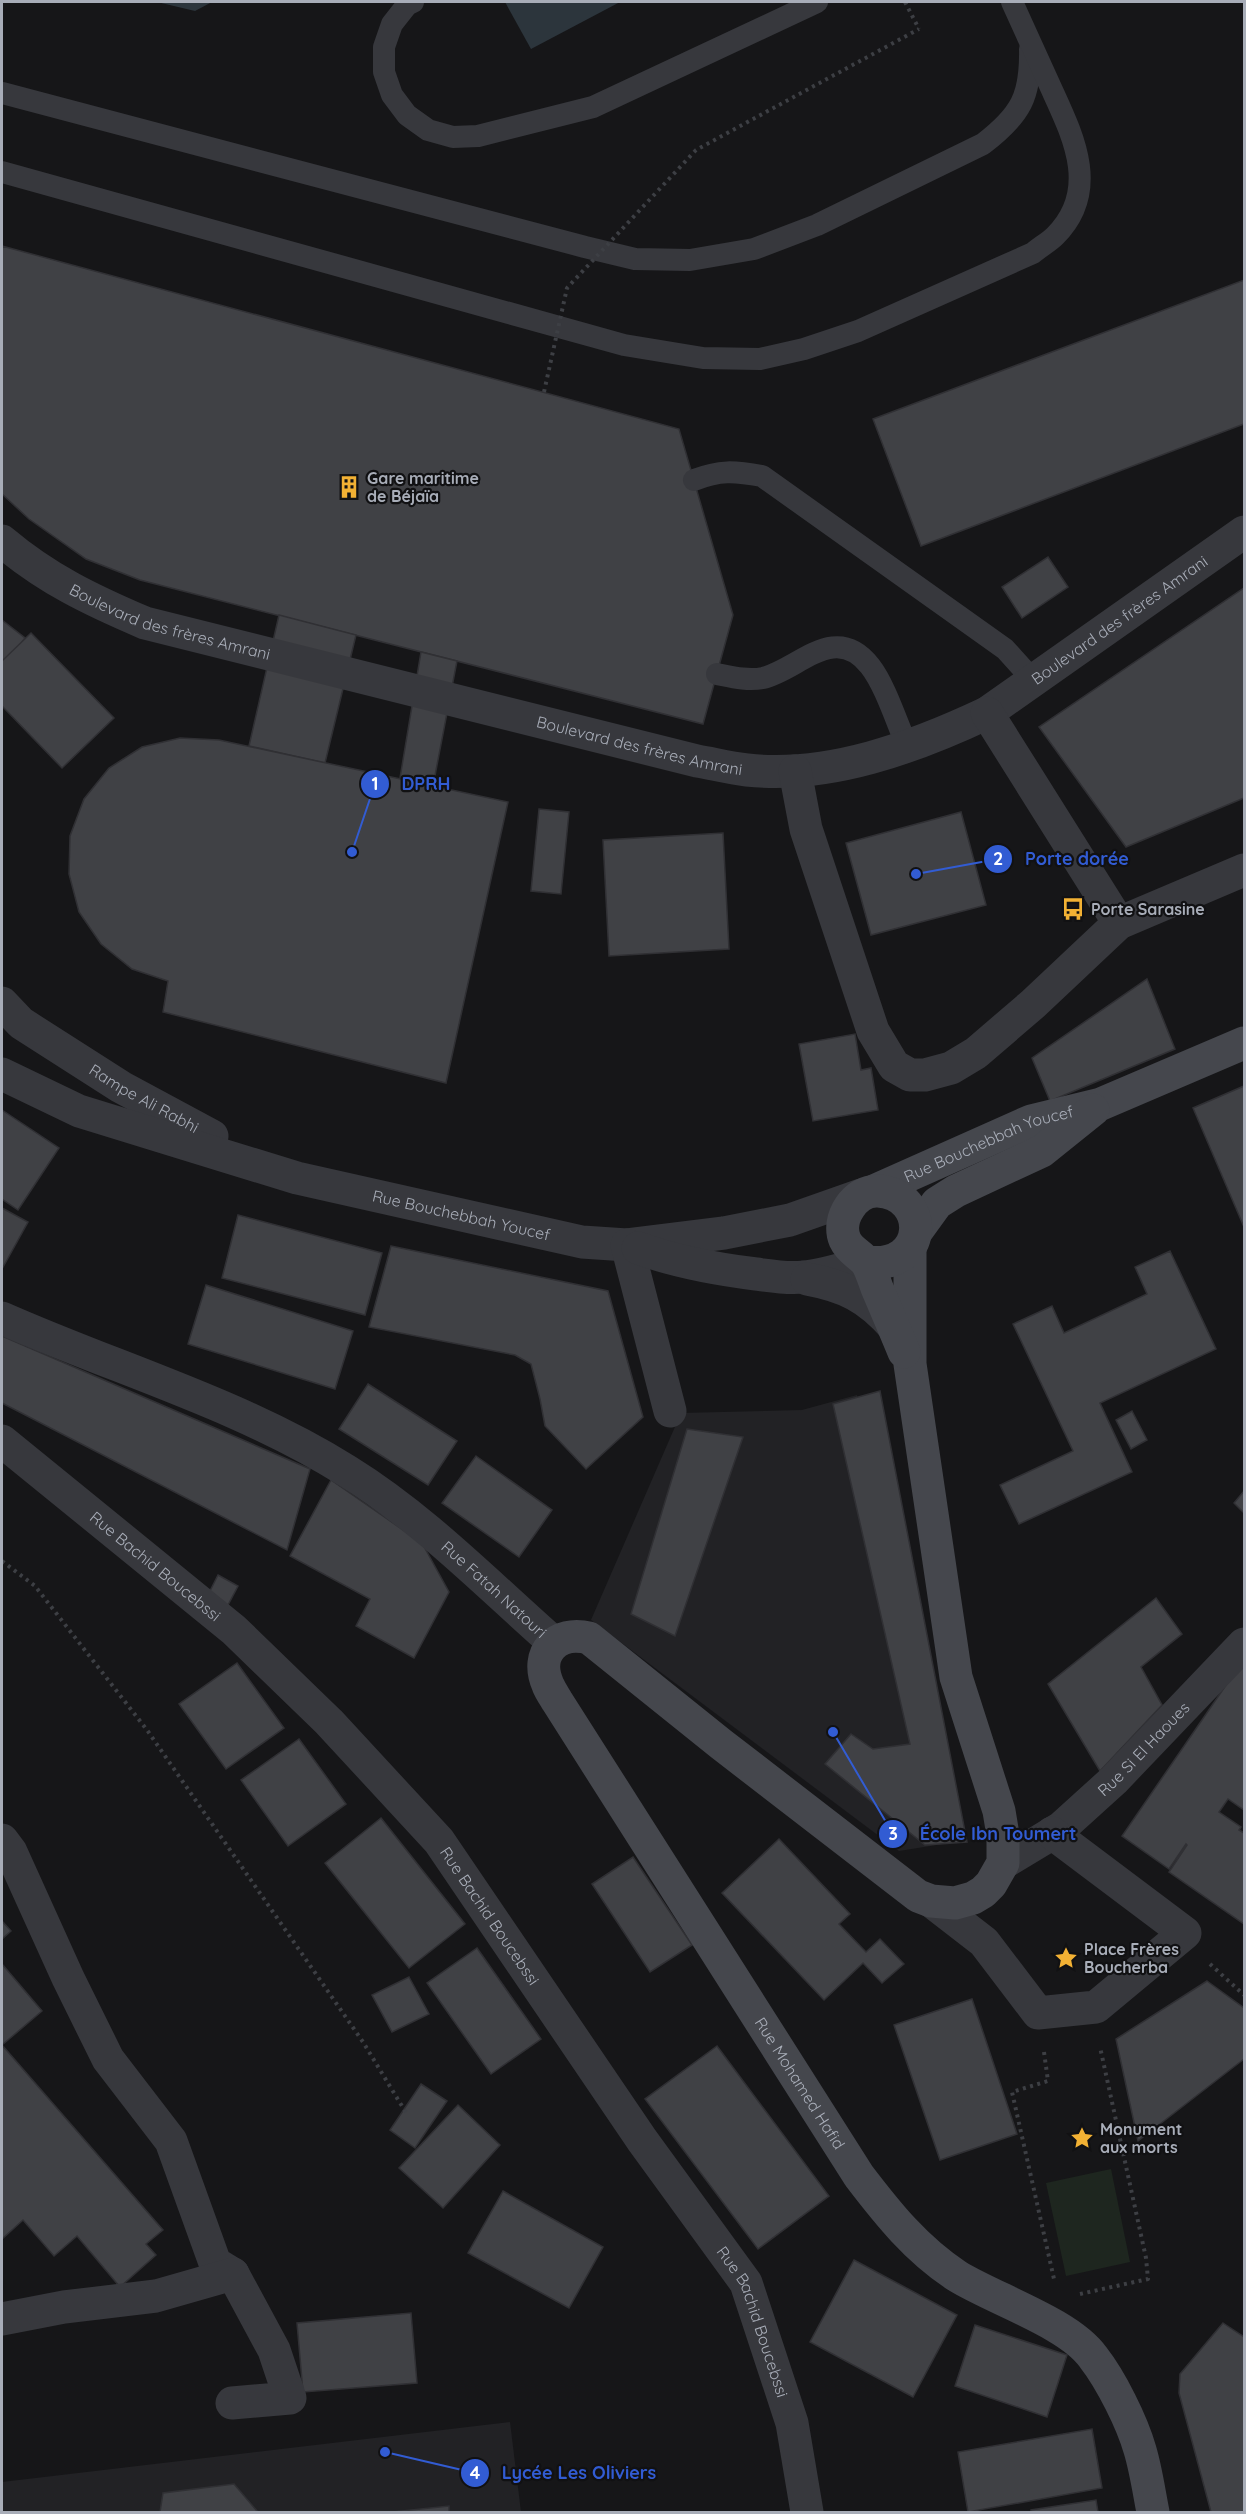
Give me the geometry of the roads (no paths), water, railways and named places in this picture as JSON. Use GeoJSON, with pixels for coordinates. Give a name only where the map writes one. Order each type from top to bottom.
{"type":"FeatureCollection","features":[{"type":"Feature","properties":{"kind":"main road","name":"Rue Bouchebbah Youcef"},"geometry":{"type":"LineString","coordinates":[[869,1193],[1031,1121],[1101,1104],[1245,1043]]}},
{"type":"Feature","properties":{"kind":"main road","name":"Rue Bouchebbah Youcef"},"geometry":{"type":"LineString","coordinates":[[913,1240],[937,1203],[956,1191],[1042,1151],[1101,1104]]}},
{"type":"Feature","properties":{"kind":"main road"},"geometry":{"type":"LineString","coordinates":[[909,1364],[866,1262],[853,1252],[844,1239],[843,1222],[849,1207],[869,1193],[893,1193],[906,1202],[914,1216],[909,1364],[956,1677],[999,1811],[1003,1835],[1003,1863]]}},
{"type":"Feature","properties":{"kind":"main road"},"geometry":{"type":"LineString","coordinates":[[866,1262],[882,1264],[898,1259],[913,1240]]}},
{"type":"Feature","properties":{"kind":"main road","name":"Rue Fatah Natouri"},"geometry":{"type":"LineString","coordinates":[[554,1643],[564,1637],[576,1635],[597,1643],[721,1744],[918,1896],[931,1901],[955,1903],[973,1898],[991,1884],[1003,1863]]}},
{"type":"Feature","properties":{"kind":"main road","name":"Rue Mohamed Hafid"},"geometry":{"type":"LineString","coordinates":[[554,1643],[544,1658],[547,1684],[859,2176],[889,2216],[938,2262],[959,2277],[1047,2308],[1068,2335],[1093,2355],[1125,2412],[1140,2450],[1153,2512]]}},
{"type":"Feature","properties":{"kind":"street","name":"Boulevard des frères Amrani"},"geometry":{"type":"LineString","coordinates":[[2,541],[25,560],[87,598],[145,623],[697,761],[748,770],[795,771],[850,762],[907,746],[945,733],[987,713],[1245,532]]}},
{"type":"Feature","properties":{"kind":"street"},"geometry":{"type":"LineString","coordinates":[[987,713],[1119,923]]}},
{"type":"Feature","properties":{"kind":"street"},"geometry":{"type":"LineString","coordinates":[[795,771],[806,829],[873,1031],[894,1066],[910,1075],[925,1075],[951,1068],[976,1053],[1047,991],[1119,923],[1245,870]]}},
{"type":"Feature","properties":{"kind":"street","name":"Rampe Ali Rabhi"},"geometry":{"type":"LineString","coordinates":[[2,1003],[21,1023],[121,1087],[297,1178]]}},
{"type":"Feature","properties":{"kind":"street"},"geometry":{"type":"LineString","coordinates":[[2,1074],[80,1111],[297,1178]]}},
{"type":"Feature","properties":{"kind":"street","name":"Rue Bouchebbah Youcef"},"geometry":{"type":"LineString","coordinates":[[297,1178],[582,1242],[627,1245],[724,1233],[790,1220],[869,1193]]}},
{"type":"Feature","properties":{"kind":"street"},"geometry":{"type":"LineString","coordinates":[[627,1245],[670,1411]]}},
{"type":"Feature","properties":{"kind":"street","name":"Rue Bouchebbah Youcef"},"geometry":{"type":"LineString","coordinates":[[627,1245],[671,1260],[708,1268],[800,1277],[845,1288],[874,1305],[894,1327]]}},
{"type":"Feature","properties":{"kind":"street","name":"Rue Bouchebbah Youcef"},"geometry":{"type":"LineString","coordinates":[[800,1277],[827,1274],[866,1262]]}},
{"type":"Feature","properties":{"kind":"street","name":"Rue Fatah Natouri"},"geometry":{"type":"LineString","coordinates":[[2,1318],[248,1418],[348,1471],[405,1510],[554,1643]]}},
{"type":"Feature","properties":{"kind":"street","name":"Rue Bachid Boucebssi"},"geometry":{"type":"LineString","coordinates":[[2,1441],[234,1630],[329,1722],[439,1841],[642,2140],[746,2283],[792,2423],[807,2512]]}},
{"type":"Feature","properties":{"kind":"street","name":"Rue Si El Haoues"},"geometry":{"type":"LineString","coordinates":[[1003,1863],[1052,1833],[1114,1780],[1245,1644]]}},
{"type":"Feature","properties":{"kind":"street"},"geometry":{"type":"LineString","coordinates":[[931,1901],[984,1942],[1038,2013],[1096,2007],[1185,1933],[1052,1833]]}},
{"type":"Feature","properties":{"kind":"street"},"geometry":{"type":"LineString","coordinates":[[2,1840],[11,1852],[68,1978],[108,2059],[171,2141],[215,2263],[234,2274],[274,2350],[290,2398],[232,2403]]}},
{"type":"Feature","properties":{"kind":"street"},"geometry":{"type":"LineString","coordinates":[[2,2319],[64,2307],[156,2296],[234,2274]]}},
{"type":"Feature","properties":{"kind":"lane"},"geometry":{"type":"LineString","coordinates":[[413,2],[407,5],[392,24],[384,47],[384,72],[392,95],[407,115],[428,130],[453,137],[478,136],[593,107],[817,2]]}},
{"type":"Feature","properties":{"kind":"lane"},"geometry":{"type":"LineString","coordinates":[[2,93],[585,247],[635,259],[690,260],[754,249],[817,225],[983,144],[1006,127],[1022,103],[1031,76],[1030,48],[1017,12]]}},
{"type":"Feature","properties":{"kind":"lane"},"geometry":{"type":"LineString","coordinates":[[2,172],[624,345],[704,358],[760,359],[804,350],[858,331],[1033,253],[1056,236],[1071,213],[1080,186],[1080,158],[1071,131],[1017,12]]}},
{"type":"Feature","properties":{"kind":"lane"},"geometry":{"type":"LineString","coordinates":[[694,480],[713,473],[731,471],[762,476],[1005,649],[1033,680]]}},
{"type":"Feature","properties":{"kind":"lane"},"geometry":{"type":"LineString","coordinates":[[717,674],[748,679],[764,678],[816,650],[832,648],[847,650],[860,656],[871,667],[907,746]]}},
{"type":"Feature","properties":{"kind":"place","name":"Gare maritime de Béjaïa"},"geometry":{"type":"Point","coordinates":[349,487]}},
{"type":"Feature","properties":{"kind":"place","name":"DPRH"},"geometry":{"type":"Point","coordinates":[352,852]}},
{"type":"Feature","properties":{"kind":"place","name":"Porte dorée"},"geometry":{"type":"Point","coordinates":[916,874]}},
{"type":"Feature","properties":{"kind":"place","name":"Porte Sarasine"},"geometry":{"type":"Point","coordinates":[1073,909]}},
{"type":"Feature","properties":{"kind":"place","name":"École Ibn Toumert"},"geometry":{"type":"Point","coordinates":[833,1732]}},
{"type":"Feature","properties":{"kind":"place","name":"Place Frères Boucherba"},"geometry":{"type":"Point","coordinates":[1066,1958]}},
{"type":"Feature","properties":{"kind":"place","name":"Monument aux morts"},"geometry":{"type":"Point","coordinates":[1082,2138]}},
{"type":"Feature","properties":{"kind":"place","name":"Lycée Les Oliviers"},"geometry":{"type":"Point","coordinates":[385,2452]}}]}
